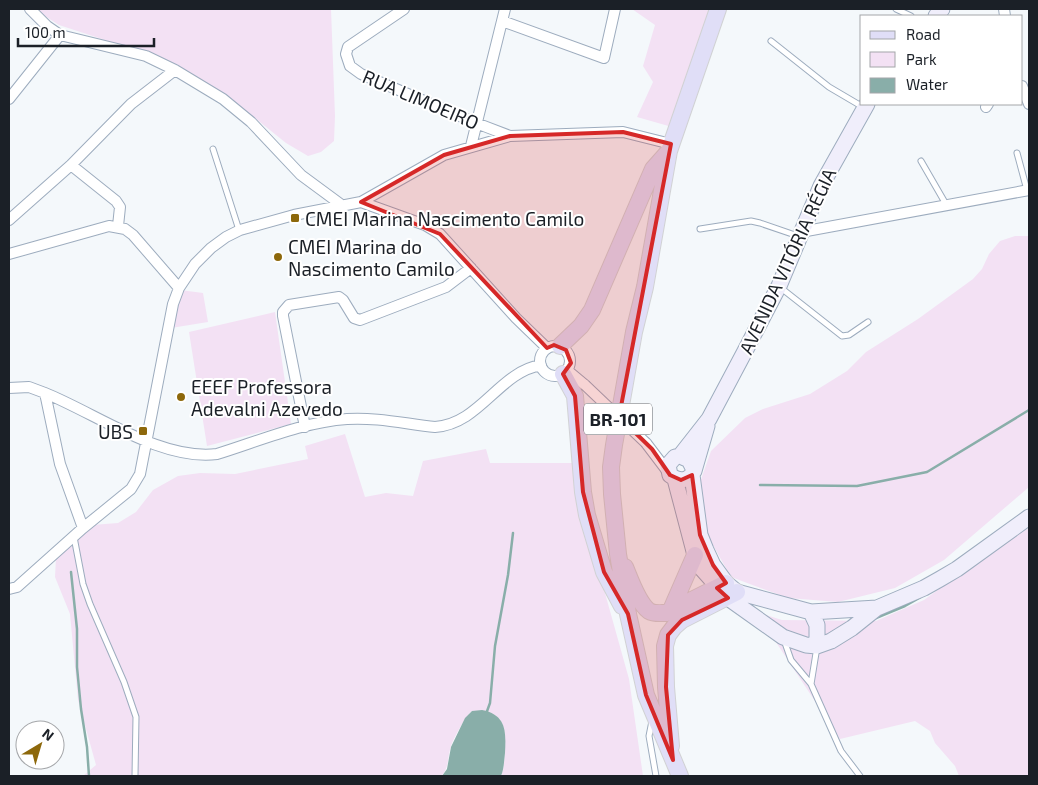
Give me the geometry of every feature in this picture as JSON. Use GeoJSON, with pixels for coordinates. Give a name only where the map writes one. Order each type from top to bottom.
{"type":"FeatureCollection","features":[{"type":"Feature","properties":{"kind":"main road","name":"BR-101"},"geometry":{"type":"LineString","coordinates":[[680,776],[646,695],[628,614],[618,554],[612,494],[612,467],[614,444],[634,332],[645,287],[670,148],[718,9]]}},
{"type":"Feature","properties":{"kind":"main road"},"geometry":{"type":"LineString","coordinates":[[553,347],[581,326],[592,310],[653,169],[670,148]]}},
{"type":"Feature","properties":{"kind":"main road"},"geometry":{"type":"LineString","coordinates":[[565,372],[575,396],[583,492],[593,539],[607,578],[628,614]]}},
{"type":"Feature","properties":{"kind":"main road"},"geometry":{"type":"LineString","coordinates":[[618,554],[641,602],[649,610],[657,613],[666,613],[727,590]]}},
{"type":"Feature","properties":{"kind":"main road"},"geometry":{"type":"LineString","coordinates":[[671,610],[695,555]]}},
{"type":"Feature","properties":{"kind":"main road"},"geometry":{"type":"LineString","coordinates":[[673,760],[666,687],[665,646],[668,635],[682,620],[727,590]]}},
{"type":"Feature","properties":{"kind":"street"},"geometry":{"type":"LineString","coordinates":[[30,9],[47,26],[60,35],[146,56],[175,70],[223,99],[251,122],[291,166],[343,206]]}},
{"type":"Feature","properties":{"kind":"street","name":"RUA LIMOEIRO"},"geometry":{"type":"LineString","coordinates":[[404,9],[346,50],[350,66],[358,72],[510,136]]}},
{"type":"Feature","properties":{"kind":"street"},"geometry":{"type":"LineString","coordinates":[[472,146],[505,9]]}},
{"type":"Feature","properties":{"kind":"street"},"geometry":{"type":"LineString","coordinates":[[502,21],[604,58],[615,9]]}},
{"type":"Feature","properties":{"kind":"street"},"geometry":{"type":"LineString","coordinates":[[9,99],[60,35]]}},
{"type":"Feature","properties":{"kind":"street"},"geometry":{"type":"LineString","coordinates":[[9,220],[71,165],[131,104],[175,70]]}},
{"type":"Feature","properties":{"kind":"street"},"geometry":{"type":"LineString","coordinates":[[1023,89],[1029,104]]}},
{"type":"Feature","properties":{"kind":"street","name":"AVENIDA VITÓRIA RÉGIA"},"geometry":{"type":"LineString","coordinates":[[693,472],[709,420],[778,286],[821,186],[865,105]]}},
{"type":"Feature","properties":{"kind":"street"},"geometry":{"type":"LineString","coordinates":[[9,589],[17,587],[82,528],[131,489],[140,474],[173,304],[179,288],[195,264],[211,248],[240,230],[361,202],[444,154],[510,136],[623,132],[670,148]]}},
{"type":"Feature","properties":{"kind":"street"},"geometry":{"type":"LineString","coordinates":[[71,165],[116,201],[120,207],[118,226]]}},
{"type":"Feature","properties":{"kind":"street"},"geometry":{"type":"LineString","coordinates":[[801,235],[1028,190]]}},
{"type":"Feature","properties":{"kind":"street"},"geometry":{"type":"LineString","coordinates":[[361,202],[411,220],[440,234],[516,318],[553,347],[566,350],[571,363],[565,372],[552,375],[546,373],[540,365],[541,356],[553,347]]}},
{"type":"Feature","properties":{"kind":"street"},"geometry":{"type":"LineString","coordinates":[[9,254],[100,227],[118,226],[133,235],[179,288]]}},
{"type":"Feature","properties":{"kind":"street"},"geometry":{"type":"LineString","coordinates":[[305,427],[283,316],[285,308],[289,305],[339,297],[343,300],[354,318],[360,320],[446,287],[471,268]]}},
{"type":"Feature","properties":{"kind":"street"},"geometry":{"type":"LineString","coordinates":[[9,388],[29,387],[148,436],[185,454],[206,456],[333,420],[364,419],[435,428],[445,427],[462,420],[522,370],[540,365]]}},
{"type":"Feature","properties":{"kind":"street"},"geometry":{"type":"LineString","coordinates":[[565,372],[585,385],[649,446],[673,477],[681,480],[687,479],[693,472]]}},
{"type":"Feature","properties":{"kind":"street"},"geometry":{"type":"LineString","coordinates":[[45,393],[60,464],[82,528]]}},
{"type":"Feature","properties":{"kind":"street","name":"AVENIDA VITÓRIA RÉGIA"},"geometry":{"type":"LineString","coordinates":[[677,456],[709,420]]}},
{"type":"Feature","properties":{"kind":"street"},"geometry":{"type":"LineString","coordinates":[[649,446],[689,460],[693,472],[700,535],[713,565],[727,590],[811,612],[877,608]]}},
{"type":"Feature","properties":{"kind":"street"},"geometry":{"type":"LineString","coordinates":[[677,456],[668,465],[695,555],[702,568],[783,637],[796,643],[817,646],[831,641],[852,628],[877,608],[924,588],[957,569],[1029,517]]}},
{"type":"Feature","properties":{"kind":"street"},"geometry":{"type":"LineString","coordinates":[[811,612],[817,625],[817,646]]}},
{"type":"Feature","properties":{"kind":"lane"},"geometry":{"type":"LineString","coordinates":[[896,9],[909,15]]}},
{"type":"Feature","properties":{"kind":"lane"},"geometry":{"type":"LineString","coordinates":[[771,41],[829,87],[860,102]]}},
{"type":"Feature","properties":{"kind":"lane"},"geometry":{"type":"LineString","coordinates":[[213,149],[240,230]]}},
{"type":"Feature","properties":{"kind":"lane"},"geometry":{"type":"LineString","coordinates":[[1018,153],[1028,190]]}},
{"type":"Feature","properties":{"kind":"lane"},"geometry":{"type":"LineString","coordinates":[[921,162],[947,206]]}},
{"type":"Feature","properties":{"kind":"lane"},"geometry":{"type":"LineString","coordinates":[[700,228],[751,221],[801,235]]}},
{"type":"Feature","properties":{"kind":"lane"},"geometry":{"type":"LineString","coordinates":[[778,286],[842,336],[849,335],[868,322]]}},
{"type":"Feature","properties":{"kind":"lane"},"geometry":{"type":"LineString","coordinates":[[74,536],[90,604],[124,682],[136,717],[135,776]]}},
{"type":"Feature","properties":{"kind":"lane"},"geometry":{"type":"LineString","coordinates":[[783,637],[791,660],[811,684],[841,750],[860,776]]}},
{"type":"Feature","properties":{"kind":"lane"},"geometry":{"type":"LineString","coordinates":[[811,684],[817,646]]}},
{"type":"Feature","properties":{"kind":"lane"},"geometry":{"type":"LineString","coordinates":[[653,713],[650,736],[656,776]]}},
{"type":"Feature","properties":{"kind":"highlighted area"},"geometry":{"type":"Polygon","coordinates":[[[623,132],[671,144],[619,417],[652,449],[670,475],[681,480],[692,475],[700,535],[713,565],[726,583],[717,588],[728,598],[682,620],[668,635],[666,687],[673,760],[646,695],[628,614],[604,572],[583,492],[575,396],[563,374],[571,363],[566,350],[554,345],[547,348],[440,234],[361,202],[444,155],[510,136],[623,132]]]}},
{"type":"Feature","properties":{"kind":"green space"},"geometry":{"type":"Polygon","coordinates":[[[34,9],[331,9],[335,116],[334,141],[321,152],[308,156],[286,143],[225,94],[166,60],[59,25],[34,9]]]}},
{"type":"Feature","properties":{"kind":"green space"},"geometry":{"type":"Polygon","coordinates":[[[632,9],[709,9],[672,127],[637,117],[653,82],[643,66],[655,25],[632,9]]]}},
{"type":"Feature","properties":{"kind":"green space"},"geometry":{"type":"Polygon","coordinates":[[[1015,236],[1029,236],[1029,487],[944,560],[895,588],[838,602],[788,598],[731,577],[702,526],[698,488],[711,451],[745,418],[763,409],[810,394],[847,371],[866,352],[918,319],[973,279],[982,269],[989,254],[1000,241],[1015,236]]]}},
{"type":"Feature","properties":{"kind":"green space"},"geometry":{"type":"Polygon","coordinates":[[[180,290],[203,293],[208,322],[171,328],[180,290]]]}},
{"type":"Feature","properties":{"kind":"green space"},"geometry":{"type":"Polygon","coordinates":[[[275,312],[291,424],[207,446],[189,332],[275,312]]]}},
{"type":"Feature","properties":{"kind":"green space"},"geometry":{"type":"Polygon","coordinates":[[[345,434],[365,497],[386,493],[413,496],[423,461],[486,449],[490,463],[574,463],[586,525],[629,679],[643,776],[501,776],[504,766],[505,748],[503,724],[500,719],[490,713],[472,711],[457,732],[442,776],[83,776],[96,765],[78,700],[70,614],[55,577],[56,558],[92,525],[118,523],[136,512],[153,490],[178,476],[200,473],[235,474],[308,459],[305,446],[345,434]]]}},
{"type":"Feature","properties":{"kind":"green space"},"geometry":{"type":"Polygon","coordinates":[[[1029,528],[1029,776],[959,776],[955,766],[935,743],[930,731],[915,721],[840,739],[756,612],[782,620],[876,621],[924,600],[998,546],[1029,528]]]}},
{"type":"Feature","properties":{"kind":"water"},"geometry":{"type":"Polygon","coordinates":[[[482,710],[490,712],[501,720],[505,731],[505,753],[501,776],[442,776],[447,769],[451,747],[465,718],[472,711],[482,710]]]}},
{"type":"Feature","properties":{"kind":"waterway"},"geometry":{"type":"LineString","coordinates":[[760,485],[857,486],[927,472],[1029,410]]}},
{"type":"Feature","properties":{"kind":"waterway"},"geometry":{"type":"LineString","coordinates":[[486,714],[490,703],[495,646],[508,575],[513,533]]}},
{"type":"Feature","properties":{"kind":"waterway"},"geometry":{"type":"LineString","coordinates":[[71,572],[77,629],[77,667],[89,776]]}},
{"type":"Feature","properties":{"kind":"waterway"},"geometry":{"type":"LineString","coordinates":[[876,618],[921,597]]}},
{"type":"Feature","properties":{"kind":"place","name":"CMEI Marina Nascimento Camilo"},"geometry":{"type":"Point","coordinates":[295,218]}},
{"type":"Feature","properties":{"kind":"place","name":"CMEI Marina do Nascimento Camilo"},"geometry":{"type":"Point","coordinates":[278,257]}},
{"type":"Feature","properties":{"kind":"place","name":"EEEF Professora Adevalni Azevedo"},"geometry":{"type":"Point","coordinates":[181,397]}},
{"type":"Feature","properties":{"kind":"place","name":"UBS"},"geometry":{"type":"Point","coordinates":[143,431]}}]}
